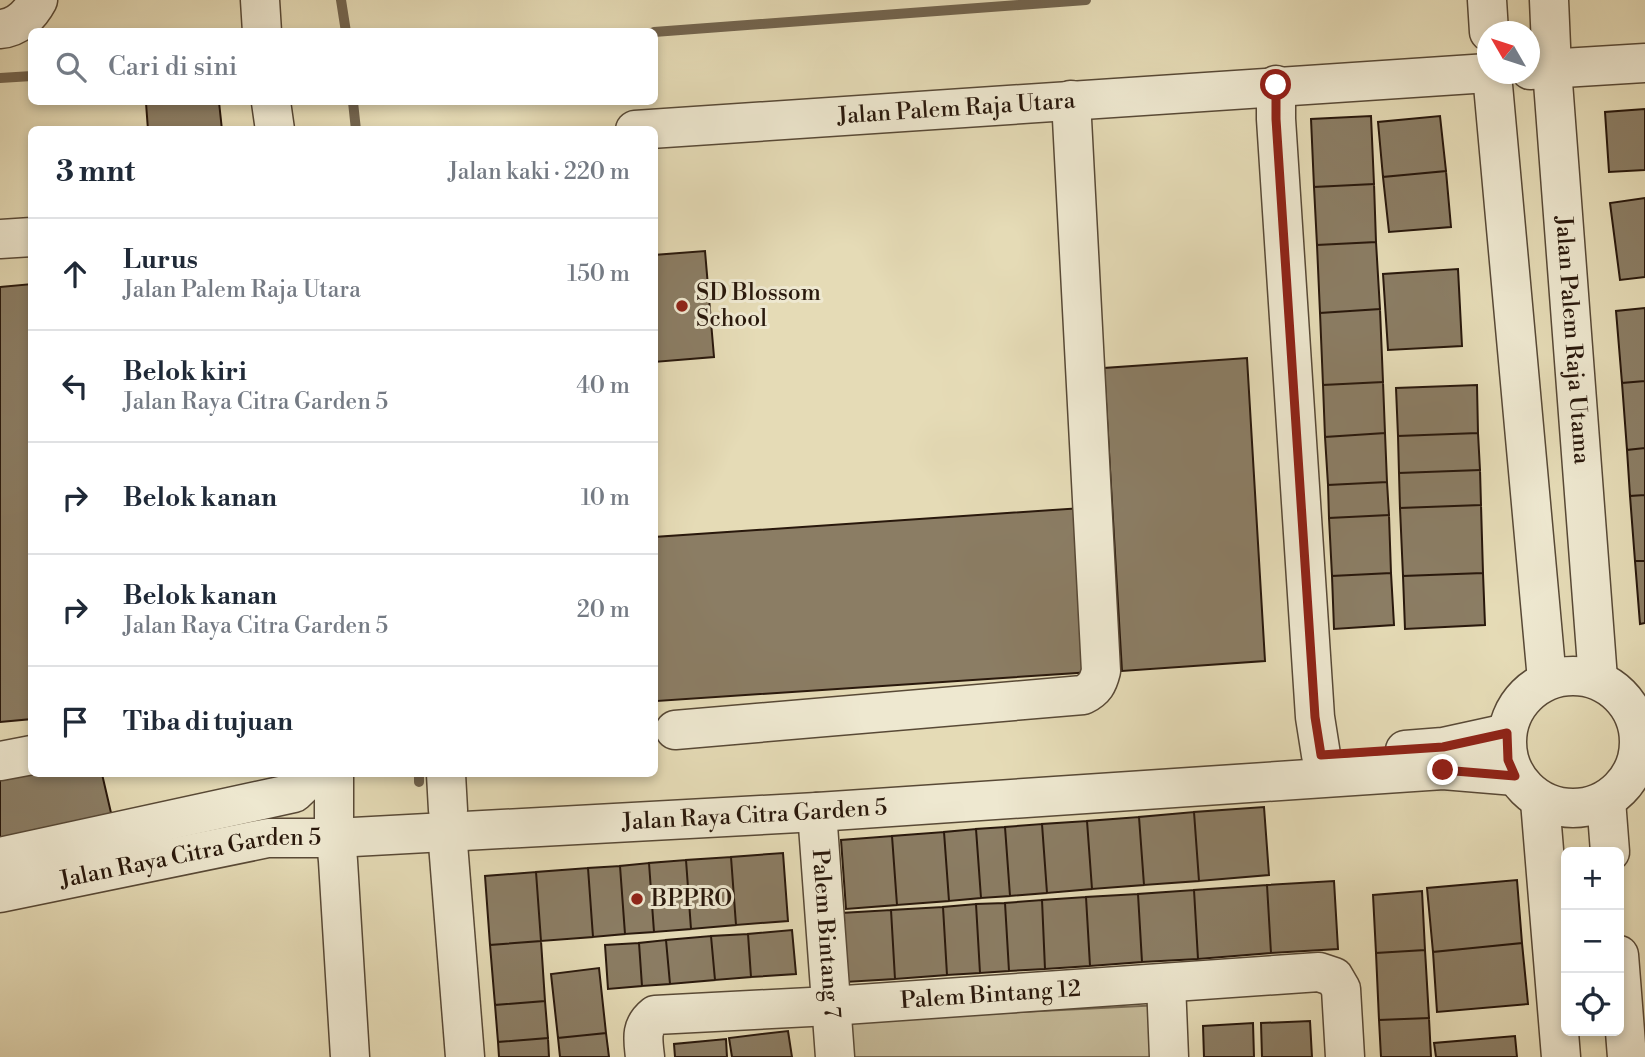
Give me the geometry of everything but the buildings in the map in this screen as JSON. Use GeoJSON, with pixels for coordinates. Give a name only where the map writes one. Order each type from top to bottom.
{"type":"FeatureCollection","features":[{"type":"Feature","properties":{"kind":"street"},"geometry":{"type":"LineString","coordinates":[[0,29],[9,29],[31,13],[38,0]]}},
{"type":"Feature","properties":{"kind":"street","name":"Jalan Palem Raja Utama"},"geometry":{"type":"LineString","coordinates":[[1549,6],[1541,70],[1598,679]]}},
{"type":"Feature","properties":{"kind":"street"},"geometry":{"type":"LineString","coordinates":[[1541,70],[1645,63]]}},
{"type":"Feature","properties":{"kind":"street","name":"Jalan Palem Raja Utara"},"geometry":{"type":"LineString","coordinates":[[658,128],[1276,85],[1477,74]]}},
{"type":"Feature","properties":{"kind":"street"},"geometry":{"type":"LineString","coordinates":[[1491,84],[1547,680]]}},
{"type":"Feature","properties":{"kind":"street"},"geometry":{"type":"LineString","coordinates":[[1276,85],[1315,717],[1321,755]]}},
{"type":"Feature","properties":{"kind":"street"},"geometry":{"type":"LineString","coordinates":[[675,730],[1083,695],[1093,690],[1101,671],[1071,100]]}},
{"type":"Feature","properties":{"kind":"street"},"geometry":{"type":"LineString","coordinates":[[271,105],[274,126]]}},
{"type":"Feature","properties":{"kind":"street"},"geometry":{"type":"LineString","coordinates":[[0,239],[28,237]]}},
{"type":"Feature","properties":{"kind":"street"},"geometry":{"type":"LineString","coordinates":[[1527,788],[1573,809],[1606,800],[1625,783],[1637,762],[1642,736],[1633,712],[1619,693],[1598,679],[1581,675],[1547,680],[1530,691],[1517,705],[1507,733],[1508,760],[1527,788],[1561,1057]]}},
{"type":"Feature","properties":{"kind":"street","name":"Jalan Raya Citra Garden 5"},"geometry":{"type":"LineString","coordinates":[[0,893],[268,838],[329,839],[447,805],[1443,747],[1507,733]]}},
{"type":"Feature","properties":{"kind":"street"},"geometry":{"type":"LineString","coordinates":[[0,761],[28,756]]}},
{"type":"Feature","properties":{"kind":"street","name":"Jalan Raya Citra Garden 5"},"geometry":{"type":"LineString","coordinates":[[447,805],[817,812],[1443,770],[1527,788]]}},
{"type":"Feature","properties":{"kind":"street"},"geometry":{"type":"LineString","coordinates":[[0,857],[294,793],[311,777]]}},
{"type":"Feature","properties":{"kind":"street"},"geometry":{"type":"LineString","coordinates":[[334,777],[329,839],[350,1057]]}},
{"type":"Feature","properties":{"kind":"street"},"geometry":{"type":"LineString","coordinates":[[1606,800],[1610,847]]}},
{"type":"Feature","properties":{"kind":"street"},"geometry":{"type":"LineString","coordinates":[[447,805],[465,1057]]}},
{"type":"Feature","properties":{"kind":"street","name":"Palem Bintang 7"},"geometry":{"type":"LineString","coordinates":[[817,812],[835,1057]]}},
{"type":"Feature","properties":{"kind":"street","name":"Jalan Raya Citra Garden 5"},"geometry":{"type":"LineString","coordinates":[[0,877],[272,824],[329,839]]}},
{"type":"Feature","properties":{"kind":"street","name":"Palem Bintang 12"},"geometry":{"type":"LineString","coordinates":[[645,1040],[655,1015],[830,1006],[1319,972],[1334,977],[1341,989],[1345,1057]]}},
{"type":"Feature","properties":{"kind":"street"},"geometry":{"type":"LineString","coordinates":[[1620,973],[1627,1057]]}},
{"type":"Feature","properties":{"kind":"street"},"geometry":{"type":"LineString","coordinates":[[1166,984],[1169,1057]]}},
{"type":"Feature","properties":{"kind":"shaded area"},"geometry":{"type":"Polygon","coordinates":[[[1161,1005],[1162,1057],[850,1057],[845,1021],[1161,1005]]]}},
{"type":"Feature","properties":{"kind":"waterway"},"geometry":{"type":"LineString","coordinates":[[341,0],[345,28]]}},
{"type":"Feature","properties":{"kind":"waterway"},"geometry":{"type":"LineString","coordinates":[[658,32],[1086,0]]}},
{"type":"Feature","properties":{"kind":"waterway"},"geometry":{"type":"LineString","coordinates":[[0,78],[28,76]]}},
{"type":"Feature","properties":{"kind":"waterway"},"geometry":{"type":"LineString","coordinates":[[353,105],[356,126]]}},
{"type":"Feature","properties":{"kind":"waterway"},"geometry":{"type":"LineString","coordinates":[[419,777],[419,782]]}},
{"type":"Feature","properties":{"kind":"place","name":"SD Blossom School"},"geometry":{"type":"Point","coordinates":[682,306]}},
{"type":"Feature","properties":{"kind":"place","name":"BPPRO"},"geometry":{"type":"Point","coordinates":[637,899]}},
{"type":"Feature","properties":{"kind":"route"},"geometry":{"type":"LineString","coordinates":[[1276,85],[1315,717],[1321,755],[1443,747],[1507,733],[1508,760],[1515,776],[1443,770]]}}]}
